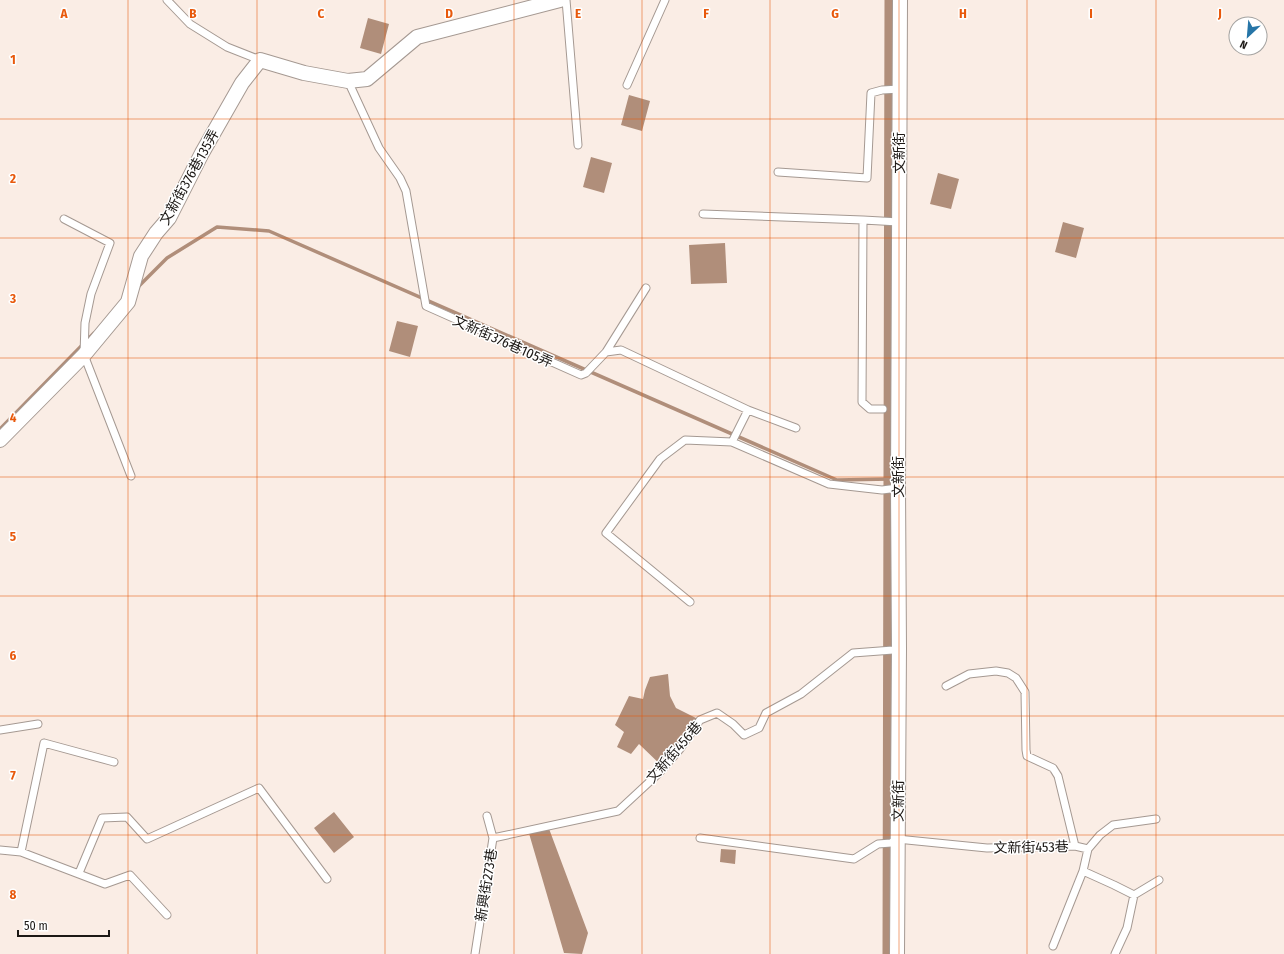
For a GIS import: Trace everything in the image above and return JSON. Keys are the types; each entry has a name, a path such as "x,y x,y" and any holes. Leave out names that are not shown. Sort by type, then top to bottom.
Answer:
{"street":[{"path":"260,60 304,74 348,81 367,78 417,36 560,0"},
{"name":"文新街","path":"897,954 894,841 896,649 894,489 895,222 900,0"},
{"name":"文新街376巷135弄","path":"0,440 84,352 129,296 141,256 156,233 169,218 234,95 260,60"}],"lane":[{"path":"168,0 190,24 227,47 260,60"},
{"path":"566,0 578,145"},
{"path":"626,85 665,0"},
{"name":"文新街376巷105弄","path":"348,81 379,148 400,178 406,191 426,305 581,375 586,373 606,352 646,288"},
{"path":"778,172 867,178 871,93 882,90 898,89"},
{"path":"703,214 895,222"},
{"path":"64,219 110,243 90,294 84,323 84,352 131,476"},
{"path":"863,220 862,402 870,409 883,409"},
{"path":"606,352 621,350 748,410 796,428"},
{"path":"733,441 748,410"},
{"path":"690,602 606,533 660,459 685,440 733,441 829,484 882,490 894,489"},
{"name":"文新街456巷","path":"493,838 618,811 659,774 680,749 700,720 717,713 733,724 744,735 758,728 766,713 801,694 853,653 896,649"},
{"path":"946,686 969,674 996,670 1008,673 1016,678 1024,692 1027,756 1053,768 1058,776 1075,846"},
{"path":"0,730 38,724"},
{"path":"21,852 44,743 114,762"},
{"path":"79,873 102,818 127,817 147,839 259,788 327,879"},
{"name":"新興街273巷","path":"476,954 493,838 487,816"},
{"name":"文新街453巷","path":"894,841 987,848 1075,846 1088,849 1100,835 1113,825 1156,819"},
{"path":"700,838 854,858 878,844 894,841"},
{"path":"1053,946 1083,871 1088,849"},
{"path":"0,850 21,852 105,884 130,875 167,915"},
{"path":"1083,871 1134,895"},
{"path":"1115,954 1127,928 1134,895 1159,880"}],"shaded area":[{"path":"368,18 389,24 381,54 360,48"},
{"path":"629,95 650,101 642,131 621,125"},
{"path":"591,157 612,163 604,193 583,187"},
{"path":"938,173 959,179 951,209 930,204"},
{"path":"1063,222 1084,228 1076,258 1055,252"},
{"path":"725,243 727,283 691,284 689,245"},
{"path":"397,321 418,326 410,357 389,351"},
{"path":"668,674 670,696 676,708 700,720 664,768 639,744 631,754 617,747 624,732 615,725 629,696 643,699 650,677"},
{"path":"334,812 354,837 334,853 314,828"},
{"path":"548,826 588,933 582,954 564,953 528,830"},
{"path":"721,849 736,850 735,864 720,862"}],"waterway":[{"path":"889,954 891,0"},
{"path":"137,288 167,258 217,227 269,231 837,480 890,479"},
{"path":"0,429 94,333"}]}
